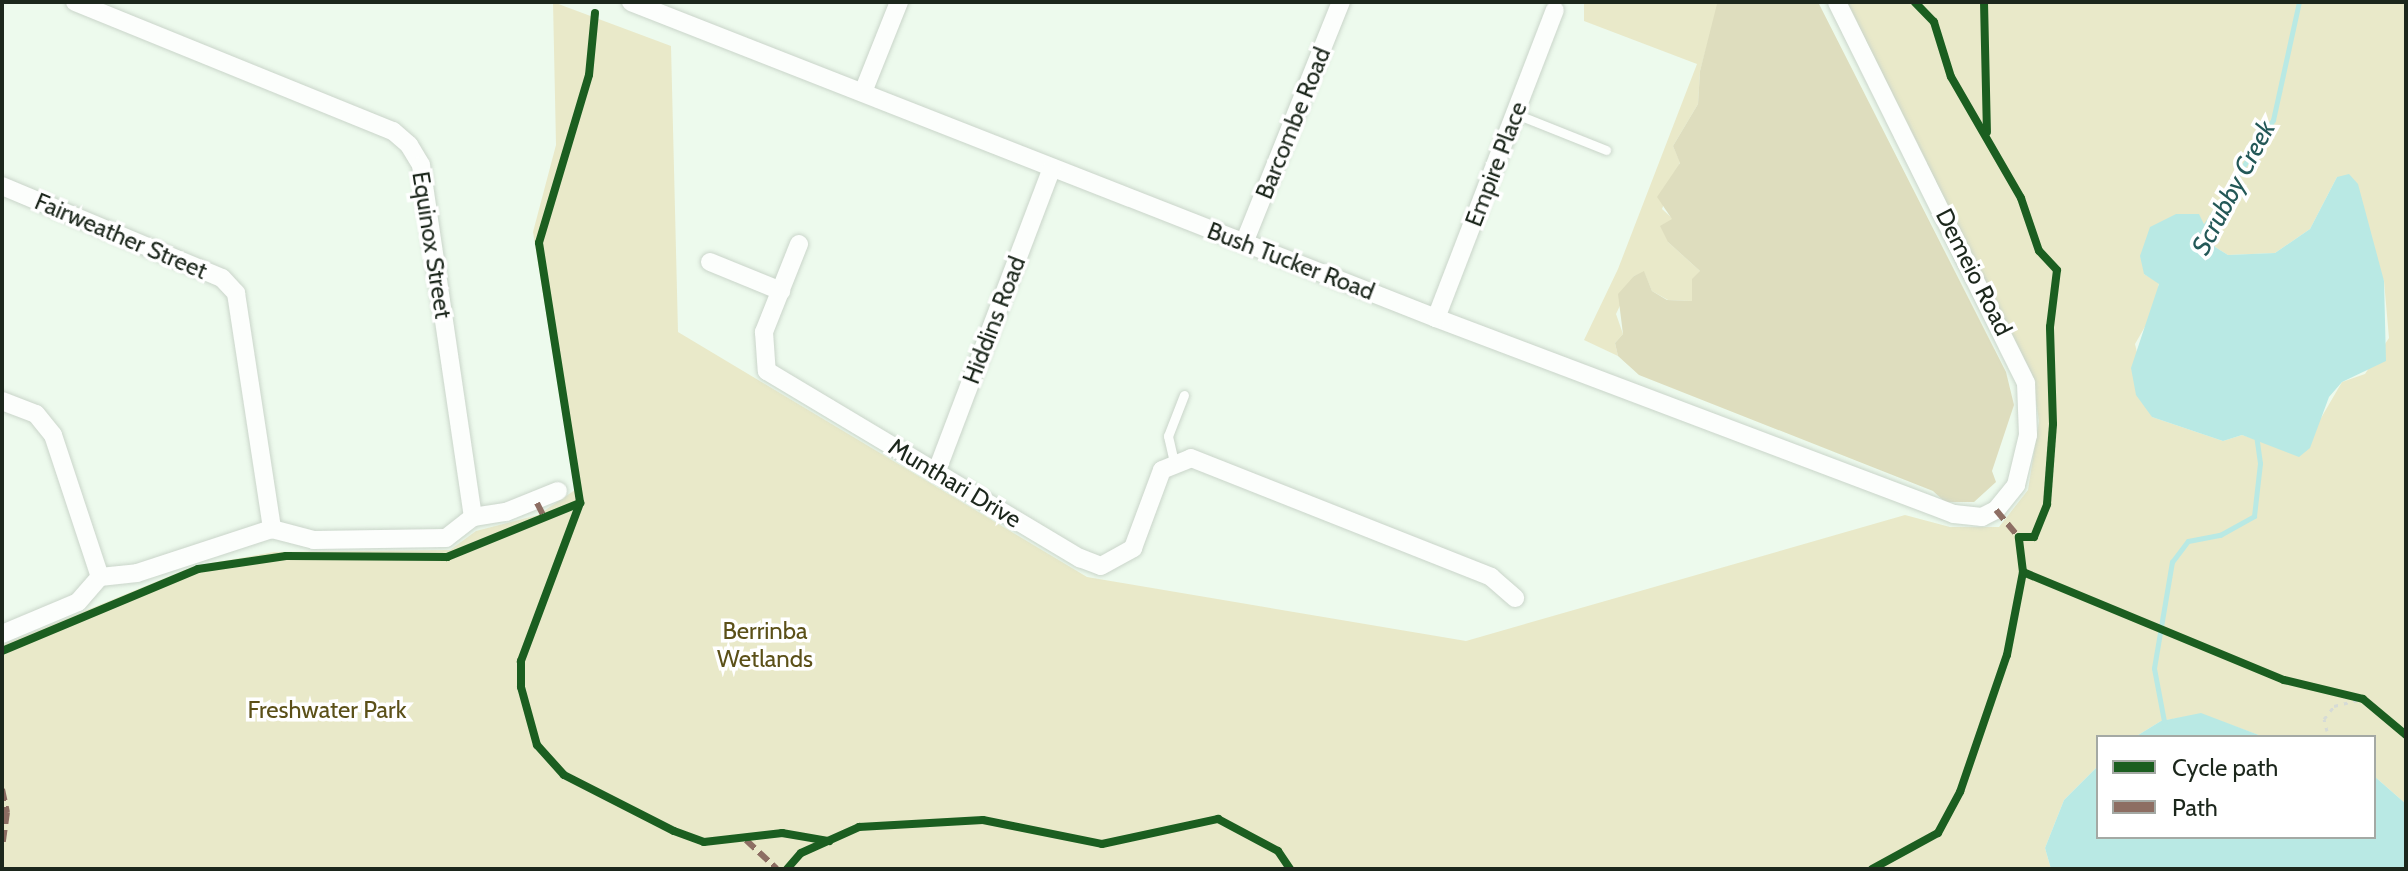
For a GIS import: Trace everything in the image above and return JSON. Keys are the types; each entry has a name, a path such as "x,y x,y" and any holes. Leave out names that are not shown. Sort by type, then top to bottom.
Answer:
{"street":[{"name":"Equinox Street","path":"75,2 393,131 409,145 421,165 473,517"},
{"name":"Bush Tucker Road","path":"631,2 1436,318 1954,514"},
{"path":"863,92 899,2"},
{"name":"Barcombe Road","path":"1244,243 1341,2"},
{"name":"Demeio Road","path":"1837,2 2026,383 2028,435 2016,485 1996,510 1982,517 1954,514"},
{"name":"Empire Place","path":"1436,318 1555,10"},
{"name":"Hiddins Road","path":"936,473 1052,168"},
{"name":"Fairweather Street","path":"2,186 222,278 236,293 272,529"},
{"name":"Munthari Drive","path":"799,244 764,332 767,371 936,473 1101,566 1133,548 1162,470 1174,462"},
{"path":"710,262 781,291"},
{"path":"2,401 36,414 53,435 100,577"},
{"path":"1174,462 1191,458 1491,577 1515,598"},
{"path":"2,634 78,602 100,577 137,573 272,529 314,540 446,538 473,517 506,512 558,491"}],"lane":[{"path":"1516,114 1606,150"},
{"path":"1174,462 1168,436 1184,395"}],"path":[{"path":"2340,691 2363,699 2375,709"},
{"path":"2327,731 2324,719 2334,706 2363,699"}],"green space":[{"name":"Berrinba Wetlands","path":"553,2 671,46 678,332 1087,577 1466,641 1905,515 1950,527 1999,527 2028,490 2039,421 2032,374 1845,2 2406,2 2406,804 2376,778 2376,735 2259,735 2201,714 2161,721 2138,735 2096,735 2096,768 2064,800 2045,848 2051,869 2,869 2,645 194,566 274,552 450,550 476,531 538,515 575,490 533,232 556,145","holes":["2337,177 2384,281 2389,338 2365,374 2342,382 2321,418 2270,444 2242,435 2223,441 2152,417 2135,344 2154,311 2159,283 2144,274 2207,222 2215,247 2228,255 2275,253 2310,229"]},
{"path":"1584,2 1719,2 1700,71 1698,104 1673,146 1680,162 1662,209 1673,219 1668,242 1700,271 1692,301 1668,300 1652,291 1644,272 1634,276 1616,314 1623,334 1615,343 1618,356 1584,340 1618,269 1697,64 1584,21"},
{"path":"1818,2 2006,372 2014,405 1992,471 1996,482 1974,502 1945,502 1933,491 1639,375 1618,356 1615,343 1623,334 1618,294 1634,276 1644,271 1652,291 1667,300 1692,301 1692,279 1700,271 1668,242 1660,226 1672,219 1657,197 1680,163 1673,146 1698,104 1700,71 1717,4"}],"water":[{"path":"2349,174 2358,184 2384,281 2386,361 2342,382 2329,397 2310,448 2299,457 2242,435 2223,441 2152,417 2136,395 2131,368 2159,284 2144,274 2140,256 2150,227 2176,214 2199,214 2215,247 2228,255 2275,253 2310,229 2337,177"},
{"path":"2201,713 2259,735 2138,735 2161,721"},
{"path":"2096,768 2096,839 2376,839 2376,778 2406,804 2406,869 2051,869 2045,848 2064,800"}],"waterway":[{"name":"Scrubby Creek","path":"2205,226 2273,120 2299,2"},
{"name":"Scrubby Creek","path":"2167,735 2154,668 2172,562 2188,541 2220,535 2254,516 2260,463 2256,434"}],"marked path":[{"path":"537,503 544,517"},
{"path":"1996,510 2019,537"},
{"path":"2,789 7,812 2,848"},
{"path":"746,840 777,869"}],"cycle path":[{"path":"1872,869 1938,833 1960,792 2007,655 2023,572 2019,537 2034,537 2047,504 2053,424 2050,327 2057,270 2039,251 2021,198 1951,77 1934,22 1915,2"},
{"path":"1984,2 1987,132"},
{"path":"595,13 589,75 539,243 580,503 521,661 521,687 537,745 564,775 674,831 704,842 782,833 829,841"},
{"path":"2,651 198,569 286,556 447,557 580,503"},
{"path":"2023,572 2284,680 2363,699 2406,735"},
{"path":"787,869 801,853 859,827 983,820 1102,844 1218,819 1278,851 1290,869"}],"park label":[{"name":"Freshwater Park","path":"327,710"}]}
